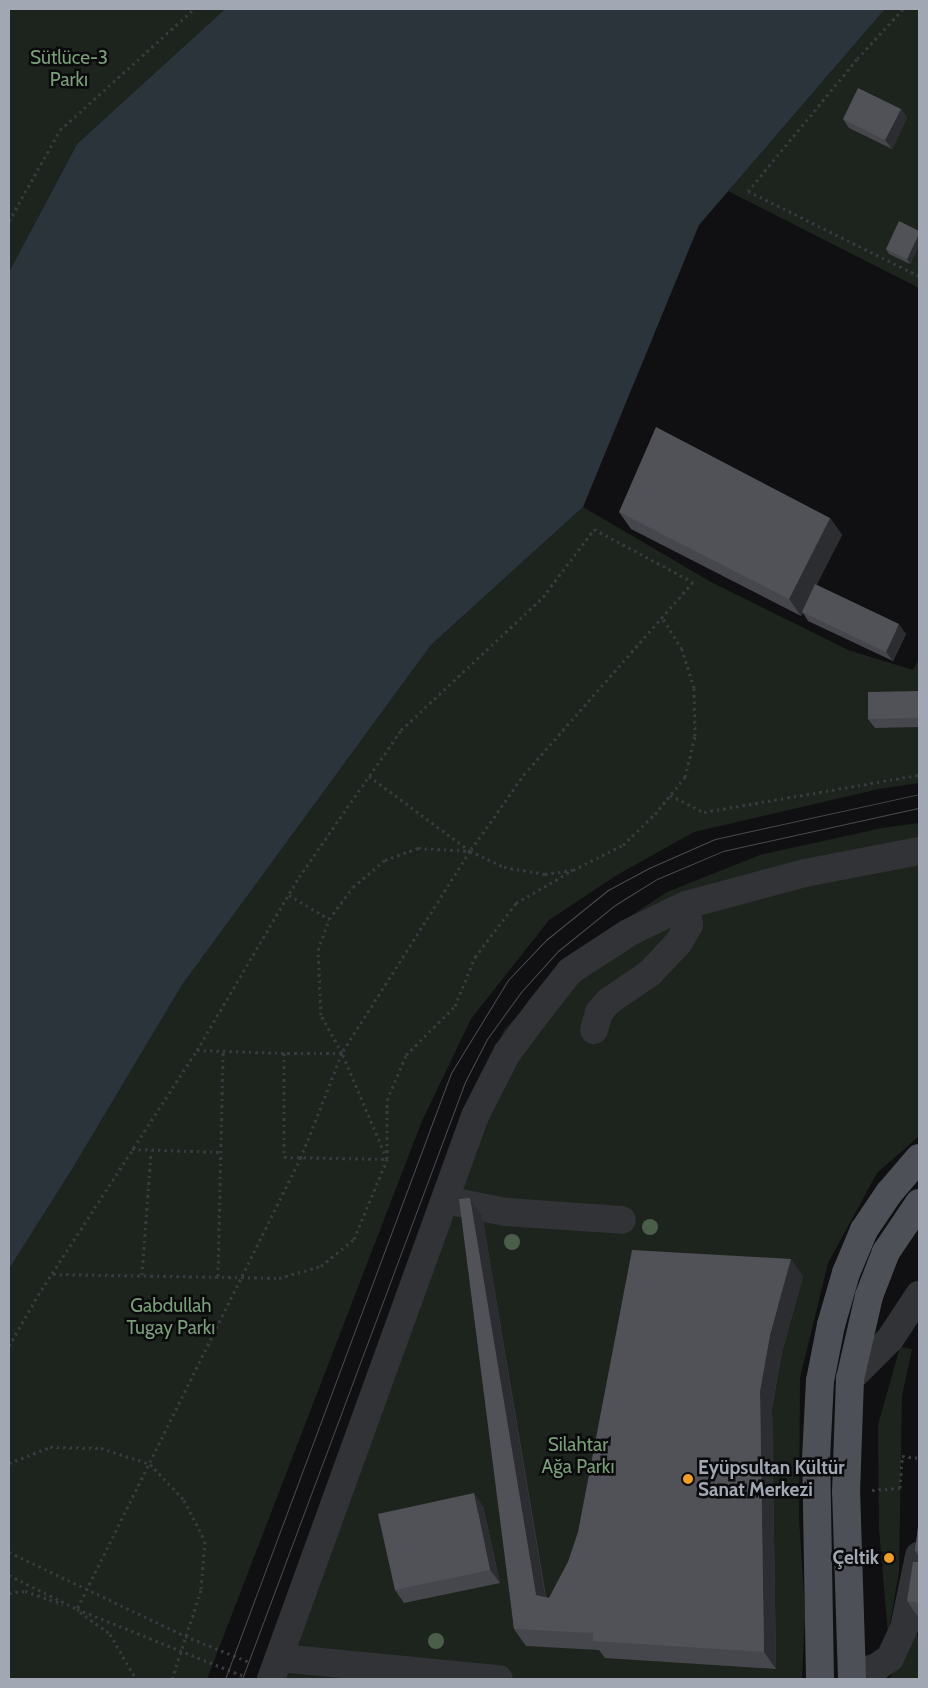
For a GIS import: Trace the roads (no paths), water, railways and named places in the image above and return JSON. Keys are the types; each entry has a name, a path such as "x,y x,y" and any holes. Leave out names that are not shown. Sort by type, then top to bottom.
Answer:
{"main road":[{"path":"820,1679 816,1419 829,1334 846,1273 864,1230 889,1193 919,1158"},
{"path":"852,1677 847,1606 846,1493 850,1379 869,1296 883,1261 905,1220 919,1203"}],"street":[{"path":"499,1679 341,1671 269,1672 475,1116 507,1053 570,971 628,932 686,905 805,873 919,851"},
{"path":"594,1030 599,1012 609,1001 650,973 679,942 689,925 686,905"},
{"path":"445,1200 506,1212 622,1220"},
{"path":"850,1379 890,1339 919,1295"},
{"path":"852,1677 877,1667 890,1658 904,1628 919,1556"}],"tram line":[{"path":"225,1679 451,1073 508,980 546,940 608,890 649,868 715,839 919,794"},
{"path":"242,1679 465,1082 487,1039 521,992 558,951 615,905 657,879 723,851 919,808"}],"place":[{"name":"Eyüpsultan Kültür Sanat Merkezi","path":"688,1479"},
{"name":"Çeltik","path":"889,1558"}],"park label":[{"name":"Sütlüce-3 Parkı","path":"69,69"},
{"name":"Gabdullah Tugay Parkı","path":"171,1317"},
{"name":"Silahtar Ağa Parkı","path":"578,1456"}]}
